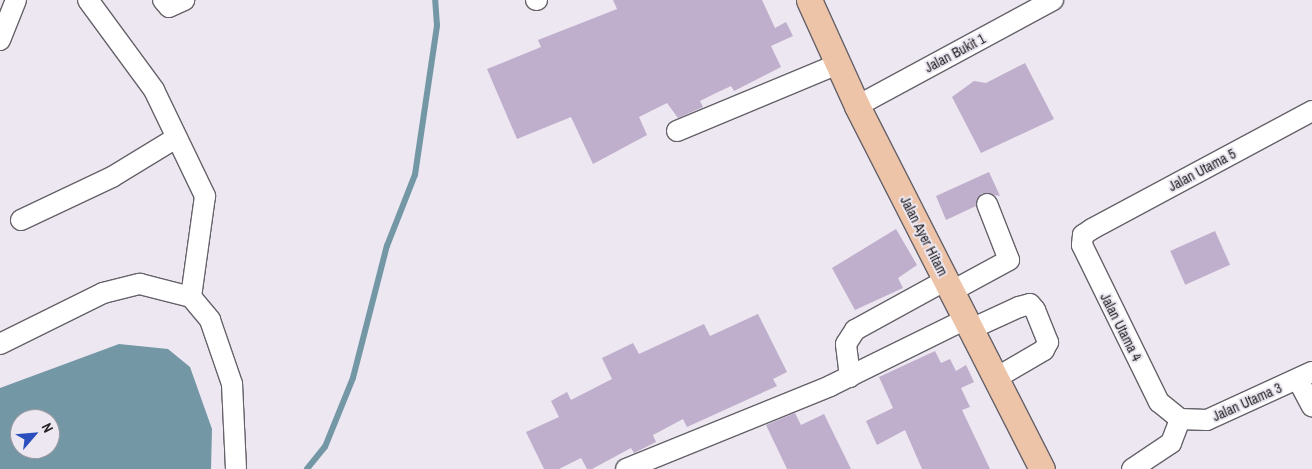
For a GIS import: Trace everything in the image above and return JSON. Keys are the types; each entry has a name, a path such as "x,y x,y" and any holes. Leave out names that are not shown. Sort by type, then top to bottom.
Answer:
{"main road":[{"name":"Jalan Ayer Hitam","path":"809,0 857,106 1042,469"}],"street":[{"path":"0,40 16,0"},
{"path":"88,0 154,90 205,196 191,297"},
{"path":"163,0 169,7 184,0"},
{"name":"Jalan Bukit 1","path":"857,106 1053,0"},
{"path":"677,131 838,64"},
{"name":"Jalan Utama 5","path":"1092,229 1312,111"},
{"path":"21,220 112,177 176,138"},
{"path":"850,377 846,344 855,330 1009,260 987,204"},
{"name":"Jalan Utama 4","path":"1092,229 1083,236 1085,256 1159,402 1180,419"},
{"path":"0,344 103,293 140,284 191,297 210,320 232,384 236,469"},
{"path":"626,469 850,377 968,324 1030,304 1036,310 1048,342 1044,350 996,378"},
{"path":"1305,376 1312,406"},
{"name":"Jalan Utama 3","path":"1180,419 1207,420 1305,376"},
{"path":"1132,469 1171,443 1180,419"}],"water":[{"path":"119,344 168,349 190,367 212,429 211,469 0,469 0,388"}],"building":[{"path":"613,0 762,0 775,28 786,22 793,36 771,46 781,67 734,91 731,86 714,94 700,101 703,107 678,118 667,103 639,117 647,135 593,164 571,117 517,139 487,69 541,47 538,40 617,9"},
{"path":"1025,63 1054,119 981,153 952,97 974,81 986,83"},
{"path":"989,172 1000,196 982,193 976,206 946,220 936,196"},
{"path":"896,229 917,265 898,278 903,288 855,310 832,268"},
{"path":"1215,231 1230,265 1185,285 1170,251"},
{"path":"758,314 787,372 773,379 777,386 687,427 683,419 653,435 656,442 634,453 631,448 592,469 587,469 581,458 559,469 544,469 526,432 559,417 551,401 567,392 571,400 612,379 602,358 633,343 639,354 704,324 710,336"},
{"path":"935,351 941,363 950,359 956,371 966,365 974,382 961,388 970,407 962,410 990,469 922,469 905,430 877,445 866,421 893,408 879,377"},
{"path":"795,413 801,425 824,414 851,469 787,469 766,425"}],"waterway":[{"path":"307,469 325,447 353,378 387,246 415,175 437,26 435,0"}]}
